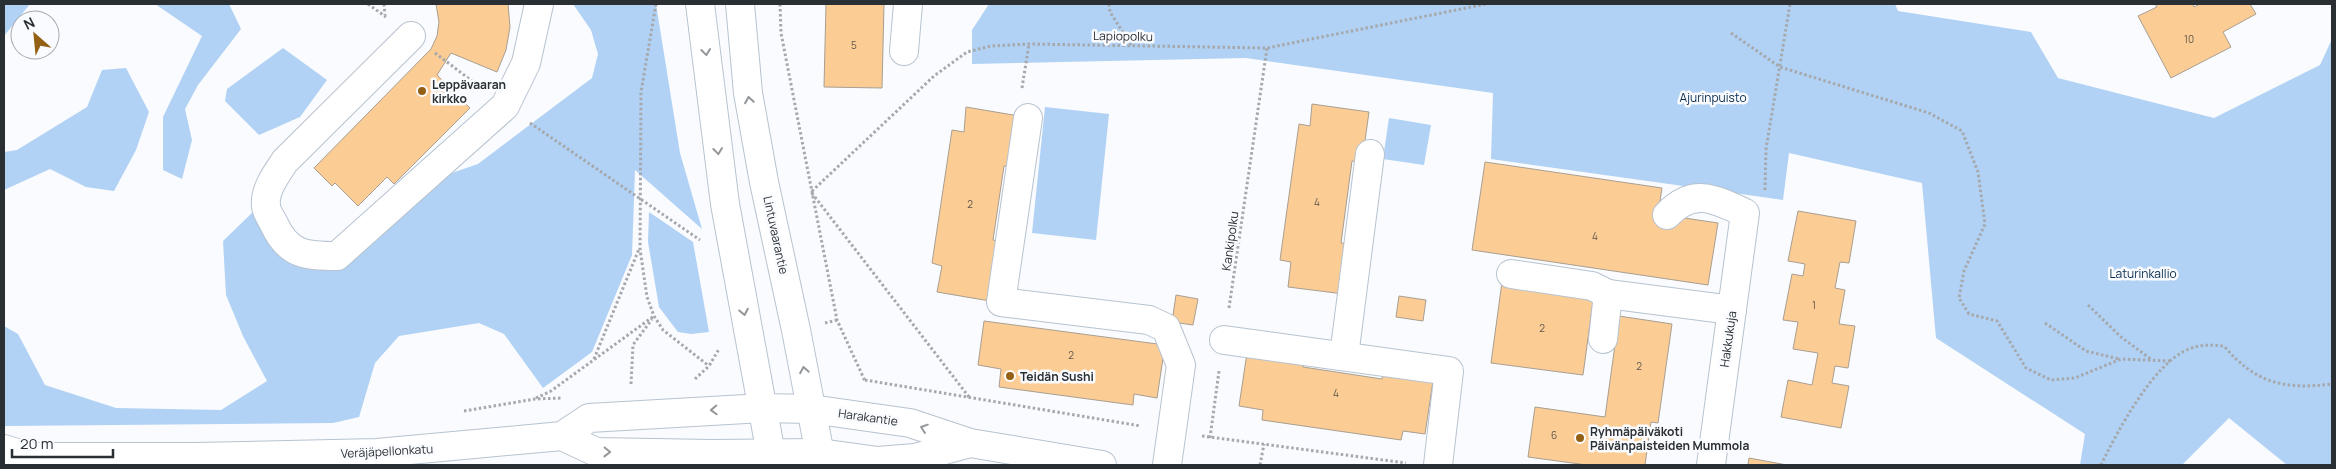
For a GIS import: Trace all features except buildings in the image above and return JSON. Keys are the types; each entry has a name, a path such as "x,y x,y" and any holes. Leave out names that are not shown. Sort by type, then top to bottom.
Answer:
{"street":[{"path":"411,36 285,161 270,184 266,206 277,230 291,249 315,256 338,256 505,106 526,63 540,4"},
{"path":"562,436 596,452 772,459 725,204 700,4"},
{"name":"Lintuvaarantie","path":"740,4 748,93 764,182 796,330 821,459"},
{"path":"904,51 908,4"},
{"path":"1028,118 1001,302 1149,320 1166,328 1181,365 1167,465"},
{"path":"1344,356 1370,154"},
{"path":"1666,215 1677,204 1692,198 1712,198 1745,213"},
{"name":"Hakkukuja","path":"1710,465 1745,213"},
{"path":"1511,274 1592,286 1608,294 1732,310"},
{"path":"1603,339 1608,294"},
{"path":"1224,340 1449,372 1438,465"},
{"name":"Harakantie","path":"763,408 810,409 910,423 970,443 1102,465"},
{"name":"Veräjäpellonkatu","path":"4,449 29,461 377,453 562,436 588,418 763,408"},
{"name":"Harakantie","path":"772,459 878,461 915,458 970,443"}],"path":[{"path":"384,4 385,16"},
{"path":"656,4 641,92 638,197 640,249 647,297 654,316 663,330 708,366"},
{"path":"780,4 781,34 837,320 865,380 870,417"},
{"path":"1109,4 1110,12 1132,45"},
{"name":"Lapiopolku","path":"811,192 934,76 967,52 991,46 1029,44 1267,48 1486,4"},
{"path":"1745,213 1764,199 1766,150 1790,4"},
{"path":"1731,33 1780,67 1929,113 1962,131 1978,172 1985,224 1964,271 1959,298 1969,314 1997,321 2026,368 2051,380 2074,378 2121,359"},
{"path":"1028,118 1021,98 1029,44"},
{"name":"Kankipolku","path":"1210,438 1267,48"},
{"path":"624,187 703,242"},
{"path":"811,192 969,397"},
{"path":"593,360 640,249"},
{"path":"2088,305 2121,337 2152,360"},
{"path":"535,399 550,391 654,316"},
{"path":"630,388 633,345 654,316"},
{"path":"2045,322 2086,351 2121,359 2170,361"},
{"path":"687,382 697,379 722,344"},
{"path":"2101,465 2116,434 2151,382 2170,361 2187,350 2203,345 2224,346 2240,364 2265,380 2307,387 2332,384"},
{"path":"461,412 535,399 563,398"},
{"path":"1260,465 1264,444"}],"green space":[{"path":"4,4 30,4 25,10 10,10 10,29 4,36"},
{"path":"155,4 229,4 241,29 198,85 185,109 192,140 182,179 163,170 163,117 202,36"},
{"path":"573,4 656,4 680,153 702,229 635,170 632,255 592,352 543,388 504,334 479,323 399,336 375,363 359,417 333,423 4,426 4,326 18,334 45,385 116,408 221,410 267,381 243,336 226,295 223,241 255,210 306,266 437,178 478,164 592,78 598,54 591,30"},
{"path":"989,4 1895,4 1898,11 2031,32 2058,78 2214,118 2320,65 2332,39 2332,465 2287,465 2229,418 2182,465 2080,465 2085,434 1936,338 1922,183 1789,153 1783,200 1491,159 1493,93 1246,58 972,64 972,30"},
{"path":"283,48 327,80 300,117 259,135 225,101 227,89"},
{"path":"126,68 149,112 136,150 114,191 86,187 50,169 4,190 4,152 17,150 87,107 102,70"},
{"path":"1045,107 1109,114 1096,240 1032,233"},
{"path":"1389,118 1431,125 1424,165 1383,159"},
{"path":"649,212 693,242 709,332 691,334 678,332 659,307 648,242"}],"place":[{"name":"Leppävaaran kirkko","path":"422,91"},
{"name":"Teidän Sushi","path":"1010,376"},
{"name":"Ryhmäpäiväkoti Päivänpaisteiden Mummola","path":"1580,438"}],"park label":[{"name":"Ajurinpuisto","path":"1713,97"},
{"name":"Laturinkallio","path":"2143,273"}]}
